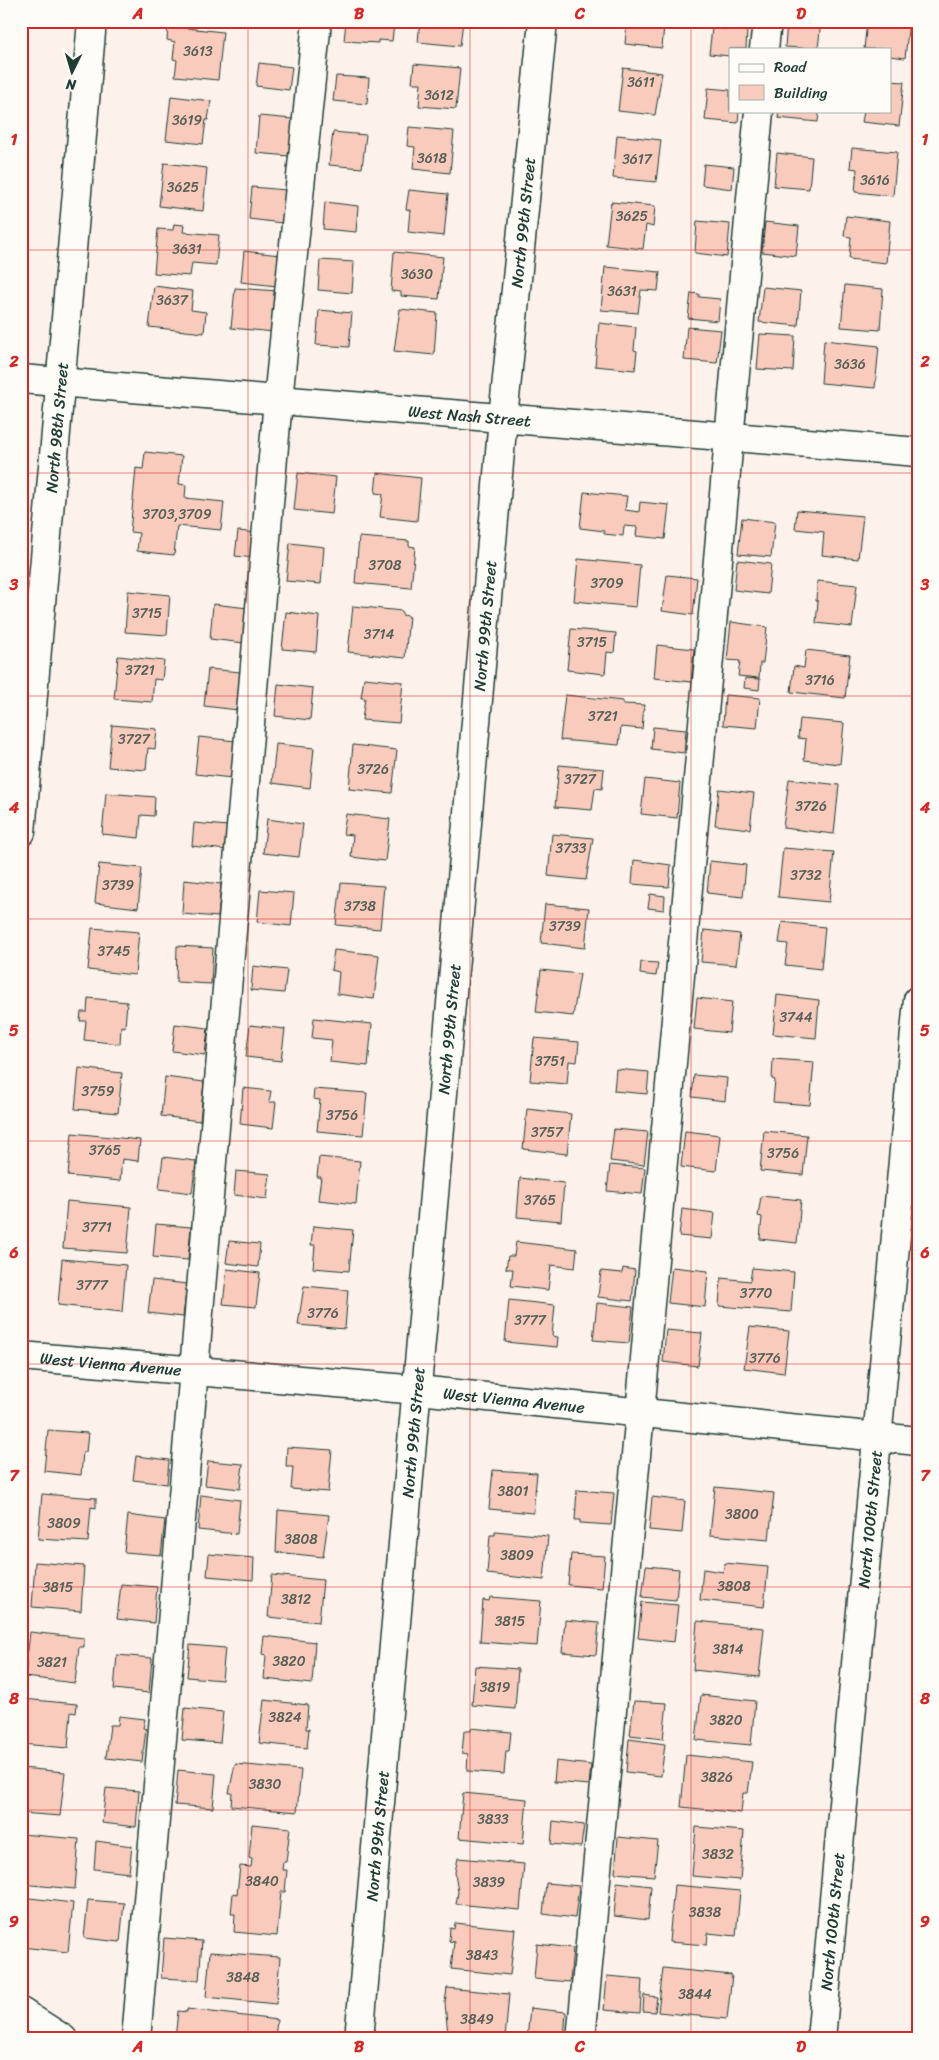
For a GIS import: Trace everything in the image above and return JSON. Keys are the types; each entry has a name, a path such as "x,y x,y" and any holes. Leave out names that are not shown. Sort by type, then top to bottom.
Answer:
{"street":[{"name":"North 98th Street","path":"21,832 92,21"},
{"path":"136,2039 278,400 317,21"},
{"name":"North 99th Street","path":"359,2039 503,418 543,21"},
{"path":"764,48 766,21"},
{"path":"580,2039 640,1413 759,112"},
{"name":"West Nash Street","path":"21,379 918,452"},
{"name":"North 100th Street","path":"821,2039 918,1000"},
{"name":"West Vienna Avenue","path":"21,1356 418,1390 918,1441"},
{"path":"21,2012 63,2039"}],"building":[{"path":"265,21 296,21 295,25"},
{"path":"346,21 379,21 379,23 394,25 392,41 378,40 378,43 344,41"},
{"path":"420,21 463,21 460,46 418,42"},
{"path":"627,21 667,21 667,25 664,25 662,48 625,44"},
{"path":"787,21 821,21 818,48 785,47"},
{"path":"867,21 909,21 905,58 892,56 892,48 864,48"},
{"path":"168,27 223,32 218,80 175,76 177,60 173,59 175,42 167,40"},
{"path":"712,28 747,31 746,48 729,48 729,56 709,54"},
{"path":"259,63 292,67 289,90 256,86"},
{"path":"414,64 460,68 456,109 419,106 421,83 412,83"},
{"path":"623,68 662,73 655,115 618,111"},
{"path":"336,76 369,78 367,104 333,101"},
{"path":"892,81 904,82 899,126 862,122 864,112 892,112"},
{"path":"708,88 729,90 729,112 739,112 738,123 705,120"},
{"path":"171,96 211,101 203,144 166,140"},
{"path":"779,112 819,112 818,122 778,118"},
{"path":"259,116 293,119 289,156 256,153"},
{"path":"409,127 454,131 450,173 413,169 415,147 407,146"},
{"path":"333,132 366,135 362,168 329,165"},
{"path":"617,135 661,140 656,182 613,178"},
{"path":"852,148 897,152 893,196 855,192 857,169 850,168"},
{"path":"777,153 812,157 809,189 774,186"},
{"path":"164,163 207,168 203,211 159,206"},
{"path":"704,164 734,167 732,189 702,185"},
{"path":"252,187 286,190 282,223 249,219"},
{"path":"409,190 448,194 444,236 408,232 410,210 406,209"},
{"path":"325,202 358,206 356,232 323,229"},
{"path":"611,202 655,206 653,227 646,225 643,249 606,245"},
{"path":"846,216 890,221 886,263 849,259 851,237 844,236"},
{"path":"697,221 730,224 727,257 695,253"},
{"path":"765,222 799,226 796,256 762,252"},
{"path":"174,224 184,225 183,232 219,235 216,265 192,263 190,276 154,273 158,229 173,230"},
{"path":"244,251 280,255 277,286 241,282"},
{"path":"394,252 443,257 439,299 401,296 401,292 391,291"},
{"path":"320,260 354,262 352,293 318,290"},
{"path":"605,267 660,272 658,291 641,290 638,313 601,310"},
{"path":"845,285 883,289 880,330 841,327"},
{"path":"154,286 193,291 191,310 206,312 204,333 149,327"},
{"path":"763,287 801,291 798,326 759,322"},
{"path":"235,288 278,291 275,332 231,328"},
{"path":"691,293 699,294 699,297 720,299 718,321 688,318"},
{"path":"400,309 437,313 434,355 394,351"},
{"path":"319,310 352,313 349,347 316,345"},
{"path":"599,323 636,327 634,350 637,351 635,370 595,366"},
{"path":"687,327 721,330 717,363 684,360"},
{"path":"760,334 795,336 793,371 757,369"},
{"path":"824,340 879,346 875,388 821,383"},
{"path":"145,452 182,456 179,484 186,485 185,498 224,502 221,530 177,526 174,555 137,551 139,533 130,532 136,468 143,469"},
{"path":"298,473 336,477 332,514 294,510"},
{"path":"377,473 421,478 417,521 380,517 383,494 375,493"},
{"path":"584,492 627,496 625,510 639,512 640,502 669,505 665,539 636,536 637,527 624,526 623,536 604,534 604,531 580,528"},
{"path":"797,510 863,516 858,559 822,555 824,532 795,529"},
{"path":"742,518 775,522 771,557 738,554"},
{"path":"238,531 258,533 255,558 235,556"},
{"path":"359,537 409,541 409,546 415,547 411,588 355,583"},
{"path":"290,543 324,547 321,584 286,581"},
{"path":"578,559 640,565 636,607 574,601"},
{"path":"737,560 771,564 768,594 734,590"},
{"path":"667,575 697,578 693,615 662,611"},
{"path":"817,581 857,585 852,627 816,623"},
{"path":"128,591 170,595 167,635 125,632"},
{"path":"213,604 248,608 244,643 210,639"},
{"path":"353,606 402,611 402,615 409,616 405,658 348,652"},
{"path":"286,612 319,616 316,652 282,649"},
{"path":"731,622 767,627 763,663 760,663 759,678 738,676 740,661 727,660"},
{"path":"571,629 616,633 614,653 607,652 605,674 567,670"},
{"path":"657,645 694,649 691,682 654,678"},
{"path":"806,650 850,655 845,698 791,692 794,666 804,668"},
{"path":"118,656 164,661 162,680 154,679 152,702 114,699"},
{"path":"208,669 241,672 238,710 204,706"},
{"path":"364,678 403,682 399,723 362,720 365,698 361,698"},
{"path":"745,678 760,679 759,690 744,688"},
{"path":"278,684 313,688 310,720 275,716"},
{"path":"565,695 623,701 623,704 644,705 642,729 621,727 619,745 560,740"},
{"path":"725,695 760,698 757,728 723,725"},
{"path":"800,719 844,723 840,764 804,760 806,739 798,738"},
{"path":"112,725 157,729 155,749 148,748 146,770 108,767"},
{"path":"653,727 686,730 684,753 651,749"},
{"path":"199,737 236,741 232,778 195,774"},
{"path":"276,744 314,748 310,788 272,783"},
{"path":"353,745 397,750 392,793 349,789"},
{"path":"559,765 604,769 602,789 595,788 592,810 555,807"},
{"path":"645,779 680,783 677,818 641,814"},
{"path":"789,779 839,785 834,834 783,828"},
{"path":"719,789 754,793 750,829 715,825"},
{"path":"106,793 155,797 154,816 141,815 139,838 102,834"},
{"path":"346,814 390,819 385,861 351,857 353,835 343,834"},
{"path":"267,819 303,824 299,857 263,853"},
{"path":"194,823 228,826 226,850 192,846"},
{"path":"552,834 593,838 586,880 548,876"},
{"path":"783,848 834,852 829,902 778,897"},
{"path":"634,860 671,865 669,887 632,884"},
{"path":"710,861 746,865 743,897 707,893"},
{"path":"99,864 142,868 138,908 95,903"},
{"path":"184,880 221,884 218,917 182,914"},
{"path":"341,883 384,886 380,929 336,925"},
{"path":"260,890 294,893 291,926 257,922"},
{"path":"650,894 665,896 664,910 648,908"},
{"path":"545,904 589,908 585,948 541,943"},
{"path":"782,922 825,927 821,969 785,965 788,944 779,943"},
{"path":"92,928 139,932 135,975 88,970"},
{"path":"704,930 740,934 736,965 701,962"},
{"path":"177,946 213,948 211,984 176,982"},
{"path":"334,950 379,955 374,999 337,994 339,972 331,970"},
{"path":"641,962 658,963 656,976 640,974"},
{"path":"253,966 287,970 284,993 251,990"},
{"path":"541,970 580,974 573,1016 536,1012"},
{"path":"777,995 819,1000 816,1038 773,1034"},
{"path":"88,998 127,1002 125,1027 121,1026 120,1044 84,1040 86,1021 80,1021 81,1012 87,1012"},
{"path":"697,998 732,1002 729,1033 694,1029"},
{"path":"314,1018 372,1024 368,1066 330,1062 332,1040 312,1038"},
{"path":"175,1024 208,1028 205,1055 172,1051"},
{"path":"250,1025 285,1029 281,1061 246,1057"},
{"path":"534,1038 579,1042 577,1062 569,1061 567,1084 530,1081"},
{"path":"773,1059 814,1062 810,1105 773,1102 775,1080 772,1079"},
{"path":"79,1068 122,1073 118,1113 75,1109"},
{"path":"616,1069 649,1072 647,1094 614,1091"},
{"path":"694,1075 727,1078 725,1101 692,1097"},
{"path":"165,1077 204,1082 200,1121 161,1116"},
{"path":"243,1088 271,1091 269,1102 276,1102 273,1128 240,1124"},
{"path":"314,1089 367,1093 363,1135 317,1131 320,1100 313,1099"},
{"path":"527,1109 571,1114 567,1154 523,1149"},
{"path":"614,1129 648,1132 644,1165 610,1161"},
{"path":"685,1131 720,1135 716,1171 681,1167"},
{"path":"764,1131 807,1135 803,1175 760,1171"},
{"path":"72,1133 140,1140 138,1161 122,1159 120,1181 68,1176"},
{"path":"163,1157 196,1161 192,1193 159,1189"},
{"path":"319,1157 360,1161 356,1204 318,1200 321,1177 317,1177"},
{"path":"610,1165 645,1168 642,1194 607,1191"},
{"path":"236,1171 270,1174 267,1199 234,1195"},
{"path":"520,1178 564,1183 561,1221 517,1217"},
{"path":"761,1196 801,1200 797,1243 760,1239 762,1217 758,1216"},
{"path":"67,1201 131,1207 127,1253 63,1248"},
{"path":"682,1209 715,1213 712,1239 679,1236"},
{"path":"156,1224 191,1227 188,1260 153,1257"},
{"path":"313,1226 353,1230 349,1271 313,1268 315,1245 311,1245"},
{"path":"229,1241 260,1244 258,1267 226,1263"},
{"path":"516,1242 577,1249 575,1268 551,1265 548,1290 511,1286 513,1269 506,1269 508,1256 514,1256"},
{"path":"62,1259 126,1265 122,1312 58,1305"},
{"path":"672,1267 708,1271 705,1307 668,1303"},
{"path":"623,1268 635,1270 632,1301 598,1297 601,1271 622,1273"},
{"path":"752,1268 794,1272 791,1312 719,1306 721,1278 750,1281"},
{"path":"227,1269 260,1273 256,1307 223,1304"},
{"path":"152,1280 187,1284 183,1317 148,1313"},
{"path":"304,1286 348,1290 345,1329 298,1325"},
{"path":"509,1300 555,1305 552,1336 558,1337 557,1347 505,1342"},
{"path":"597,1303 633,1307 629,1343 593,1340"},
{"path":"750,1327 789,1331 784,1373 744,1368"},
{"path":"666,1330 702,1333 698,1366 663,1362"},
{"path":"48,1430 88,1433 86,1452 83,1452 81,1475 44,1471"},
{"path":"287,1447 332,1450 328,1492 291,1489 293,1467 286,1467"},
{"path":"136,1456 169,1460 167,1484 133,1480"},
{"path":"208,1461 243,1464 240,1489 205,1485"},
{"path":"493,1470 537,1473 533,1513 489,1509"},
{"path":"715,1487 774,1493 769,1540 710,1535"},
{"path":"577,1490 614,1493 611,1525 580,1523 580,1520 575,1520"},
{"path":"42,1494 96,1498 96,1508 91,1507 88,1542 38,1539"},
{"path":"201,1495 240,1500 237,1534 198,1530"},
{"path":"652,1497 685,1501 682,1533 649,1530"},
{"path":"278,1510 329,1515 323,1557 276,1552"},
{"path":"128,1515 165,1520 161,1555 124,1552"},
{"path":"495,1531 548,1536 544,1580 487,1574 490,1535 495,1535"},
{"path":"209,1554 254,1558 253,1580 207,1576"},
{"path":"571,1554 605,1556 602,1588 568,1585"},
{"path":"35,1562 84,1566 81,1611 32,1607"},
{"path":"724,1563 768,1567 764,1607 700,1600 703,1569 723,1572"},
{"path":"646,1566 679,1569 676,1600 642,1597"},
{"path":"272,1575 323,1580 319,1622 268,1617"},
{"path":"121,1584 157,1587 154,1623 117,1619"},
{"path":"490,1597 541,1601 537,1646 480,1642 483,1600 489,1601"},
{"path":"642,1602 678,1605 674,1642 638,1638"},
{"path":"565,1620 599,1623 596,1655 562,1652"},
{"path":"697,1621 764,1628 759,1677 693,1670"},
{"path":"30,1632 84,1638 84,1647 79,1647 75,1683 25,1677"},
{"path":"264,1636 315,1642 312,1684 264,1679 266,1655 262,1654"},
{"path":"190,1645 225,1648 222,1680 187,1677"},
{"path":"117,1655 152,1658 149,1693 114,1689"},
{"path":"475,1666 518,1669 515,1709 472,1705"},
{"path":"701,1695 755,1701 751,1745 696,1740"},
{"path":"23,1699 77,1704 76,1713 71,1712 68,1748 21,1744"},
{"path":"264,1700 308,1705 306,1729 309,1729 307,1748 259,1743"},
{"path":"634,1701 667,1703 663,1739 630,1735"},
{"path":"185,1708 223,1712 220,1743 182,1740"},
{"path":"119,1716 145,1719 143,1728 146,1729 142,1762 106,1758 110,1725 118,1725"},
{"path":"471,1728 511,1732 509,1751 506,1751 504,1774 467,1771 468,1754 462,1753 464,1731 471,1731"},
{"path":"629,1739 665,1744 661,1776 626,1772"},
{"path":"686,1755 752,1762 748,1793 743,1793 741,1813 681,1807"},
{"path":"556,1761 591,1765 589,1785 554,1782"},
{"path":"235,1764 301,1770 297,1812 231,1806 232,1793 229,1793"},
{"path":"21,1768 65,1772 60,1816 21,1813"},
{"path":"178,1770 216,1774 213,1808 175,1805"},
{"path":"106,1788 139,1791 136,1827 102,1823"},
{"path":"463,1793 527,1799 523,1844 459,1838"},
{"path":"553,1821 584,1825 581,1847 551,1844"},
{"path":"252,1824 290,1828 286,1862 283,1862 282,1870 287,1870 285,1892 281,1892 277,1936 234,1932 235,1914 231,1914 233,1893 237,1894 240,1866 251,1867 252,1859 249,1858"},
{"path":"696,1827 744,1831 740,1880 692,1876"},
{"path":"21,1834 79,1839 75,1889 21,1884"},
{"path":"618,1837 658,1841 654,1876 615,1873"},
{"path":"96,1841 132,1846 129,1873 94,1869"},
{"path":"458,1858 524,1864 520,1910 456,1904 458,1892 455,1872"},
{"path":"617,1882 651,1886 648,1920 614,1916"},
{"path":"546,1883 579,1886 575,1918 543,1914"},
{"path":"674,1885 740,1891 736,1936 708,1933 707,1945 669,1942"},
{"path":"21,1897 73,1903 68,1952 21,1947"},
{"path":"88,1900 124,1903 120,1942 84,1938"},
{"path":"455,1923 515,1929 510,1975 451,1969 454,1942 449,1941 450,1928 454,1929"},
{"path":"164,1938 202,1941 199,1980 161,1978"},
{"path":"537,1944 573,1948 570,1982 534,1979"},
{"path":"210,1952 280,1957 276,2004 206,1997"},
{"path":"663,1968 732,1975 727,2019 658,2012"},
{"path":"607,1976 642,1979 640,2013 604,2010"},
{"path":"447,1988 509,1994 505,2039 448,2035 445,2003"},
{"path":"644,1995 657,1997 655,2012 643,2011"},
{"path":"530,2008 566,2012 564,2039 527,2039"},
{"path":"187,2009 277,2020 275,2039 175,2039 178,2011 187,2012"}]}
